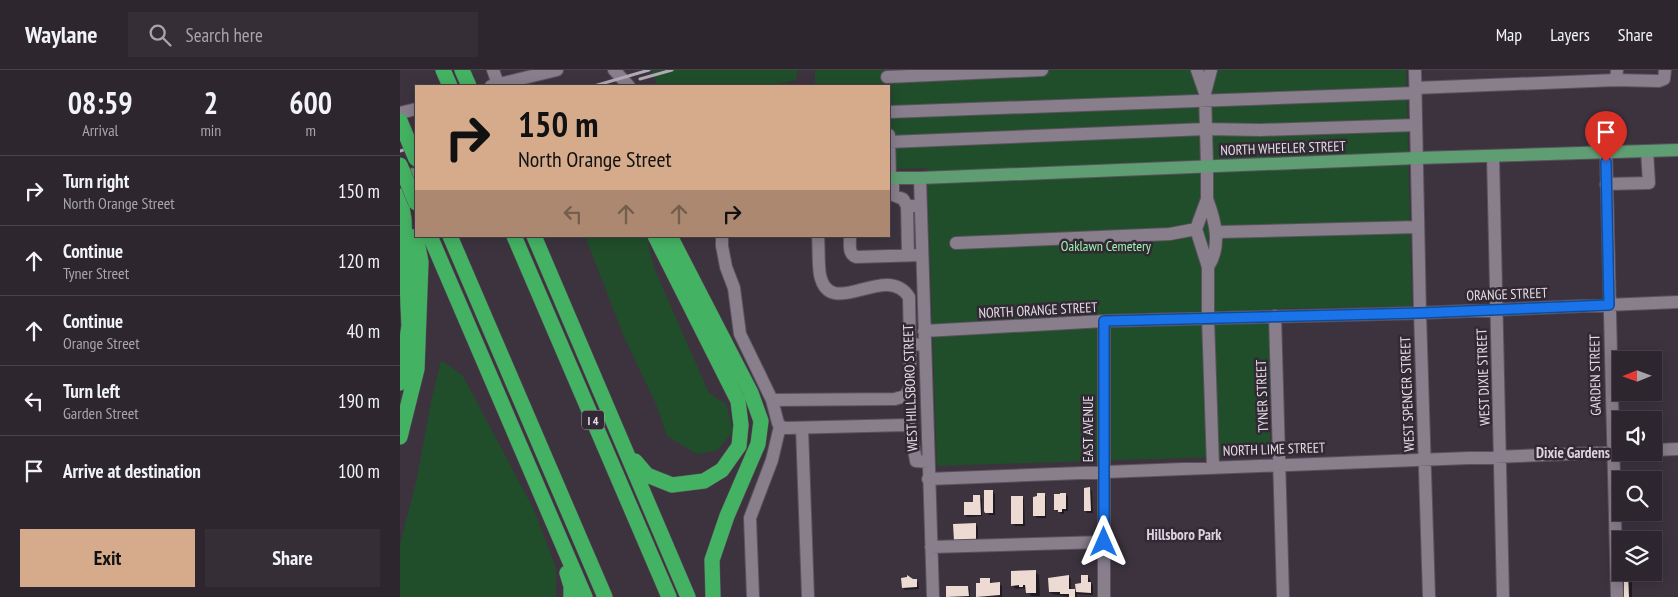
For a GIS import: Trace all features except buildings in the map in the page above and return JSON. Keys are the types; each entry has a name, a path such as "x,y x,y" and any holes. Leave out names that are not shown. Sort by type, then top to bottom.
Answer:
{"highway":[{"path":"442,70 450,85"},
{"path":"462,70 469,85"},
{"path":"400,121 415,157"},
{"path":"406,173 415,231"},
{"path":"400,383 410,326 402,217 408,195"},
{"path":"400,437 417,369 421,262 416,237"},
{"path":"430,237 584,597"},
{"path":"450,237 604,597"},
{"path":"534,237 688,597"},
{"path":"622,444 647,475 672,485 704,481 722,470 739,446 741,425 738,401 656,237"},
{"path":"670,237 751,393 760,421 758,444 727,516 712,560 713,597"},
{"path":"678,237 684,265"},
{"name":"I 4","path":"516,240 669,597"},
{"path":"545,505 572,586 571,597"}],"main road":[{"name":"NORTH WHEELER STREET","path":"891,178 1678,150"}],"street":[{"path":"493,70 495,85 557,70"},
{"path":"614,70 628,85"},
{"path":"887,78 1042,70"},
{"path":"1197,70 1205,97"},
{"path":"1211,70 1205,97 1207,199 1196,229 1208,267 1212,467"},
{"name":"WEST SPENCER STREET","path":"1415,70 1429,597"},
{"path":"890,112 1205,97 1415,90 1616,75 1659,81 1664,79 1665,70"},
{"path":"400,113 415,110"},
{"path":"890,142 1206,129 1260,130 1416,125"},
{"path":"1606,184 1648,183 1647,151"},
{"name":"GARDEN STREET","path":"1606,152 1609,305 1615,411"},
{"name":"WEST DIXIE STREET","path":"1493,156 1503,597"},
{"path":"890,160 891,195 904,199 907,206 908,255"},
{"name":"WEST HILLSBORO STREET","path":"920,178 933,597"},
{"path":"1207,199 1214,217 1217,236 1213,260 1208,267"},
{"path":"907,206 920,206"},
{"path":"1217,236 1219,232 1418,226"},
{"path":"956,243 1170,234 1196,229"},
{"path":"722,237 726,267 734,288 740,334 772,400 780,426 772,460 750,518 753,597"},
{"path":"772,400 895,399 905,396 910,388 909,297 905,291 898,287 875,285 840,294 831,293 825,288 820,275 818,237"},
{"path":"850,237 850,252 856,257 922,255"},
{"name":"ORANGE STREET","path":"1275,316 1420,313 1678,302"},
{"name":"NORTH ORANGE STREET","path":"924,331 1104,321 1275,316"},
{"name":"TYNER STREET","path":"1275,316 1283,597"},
{"name":"EAST AVENUE","path":"1104,321 1104,597"},
{"path":"910,345 924,344"},
{"path":"780,426 785,428 802,428 907,425 910,427 916,461 928,462"},
{"path":"802,428 808,597"},
{"path":"1662,450 1678,449"},
{"name":"NORTH LIME STREET","path":"928,479 1612,452"},
{"name":"GARDEN STREET","path":"1617,461 1617,597"},
{"path":"931,547 1104,542"}],"green space":[{"path":"651,70 798,70 796,80 773,85 658,85"},
{"name":"Oaklawn Cemetery","path":"815,70 1406,70 1412,306 1269,309 1270,455 937,466 927,168 890,169 890,85 815,85"},
{"path":"585,237 646,237 654,268 709,393 726,404 733,431 718,450 697,454 667,436 656,404 624,337"},
{"path":"441,360 463,376 534,510 556,568 556,597 400,597 400,544 417,478"}],"railway":[{"path":"597,85 649,70"},
{"path":"640,79 672,70"},
{"path":"400,151 415,146"}],"district":[{"name":"Dixie Gardens","path":"1573,452"},
{"name":"Hillsboro Park","path":"1184,534"}],"route":[{"path":"1104,542 1104,321 1420,313 1609,305 1606,162"}]}
